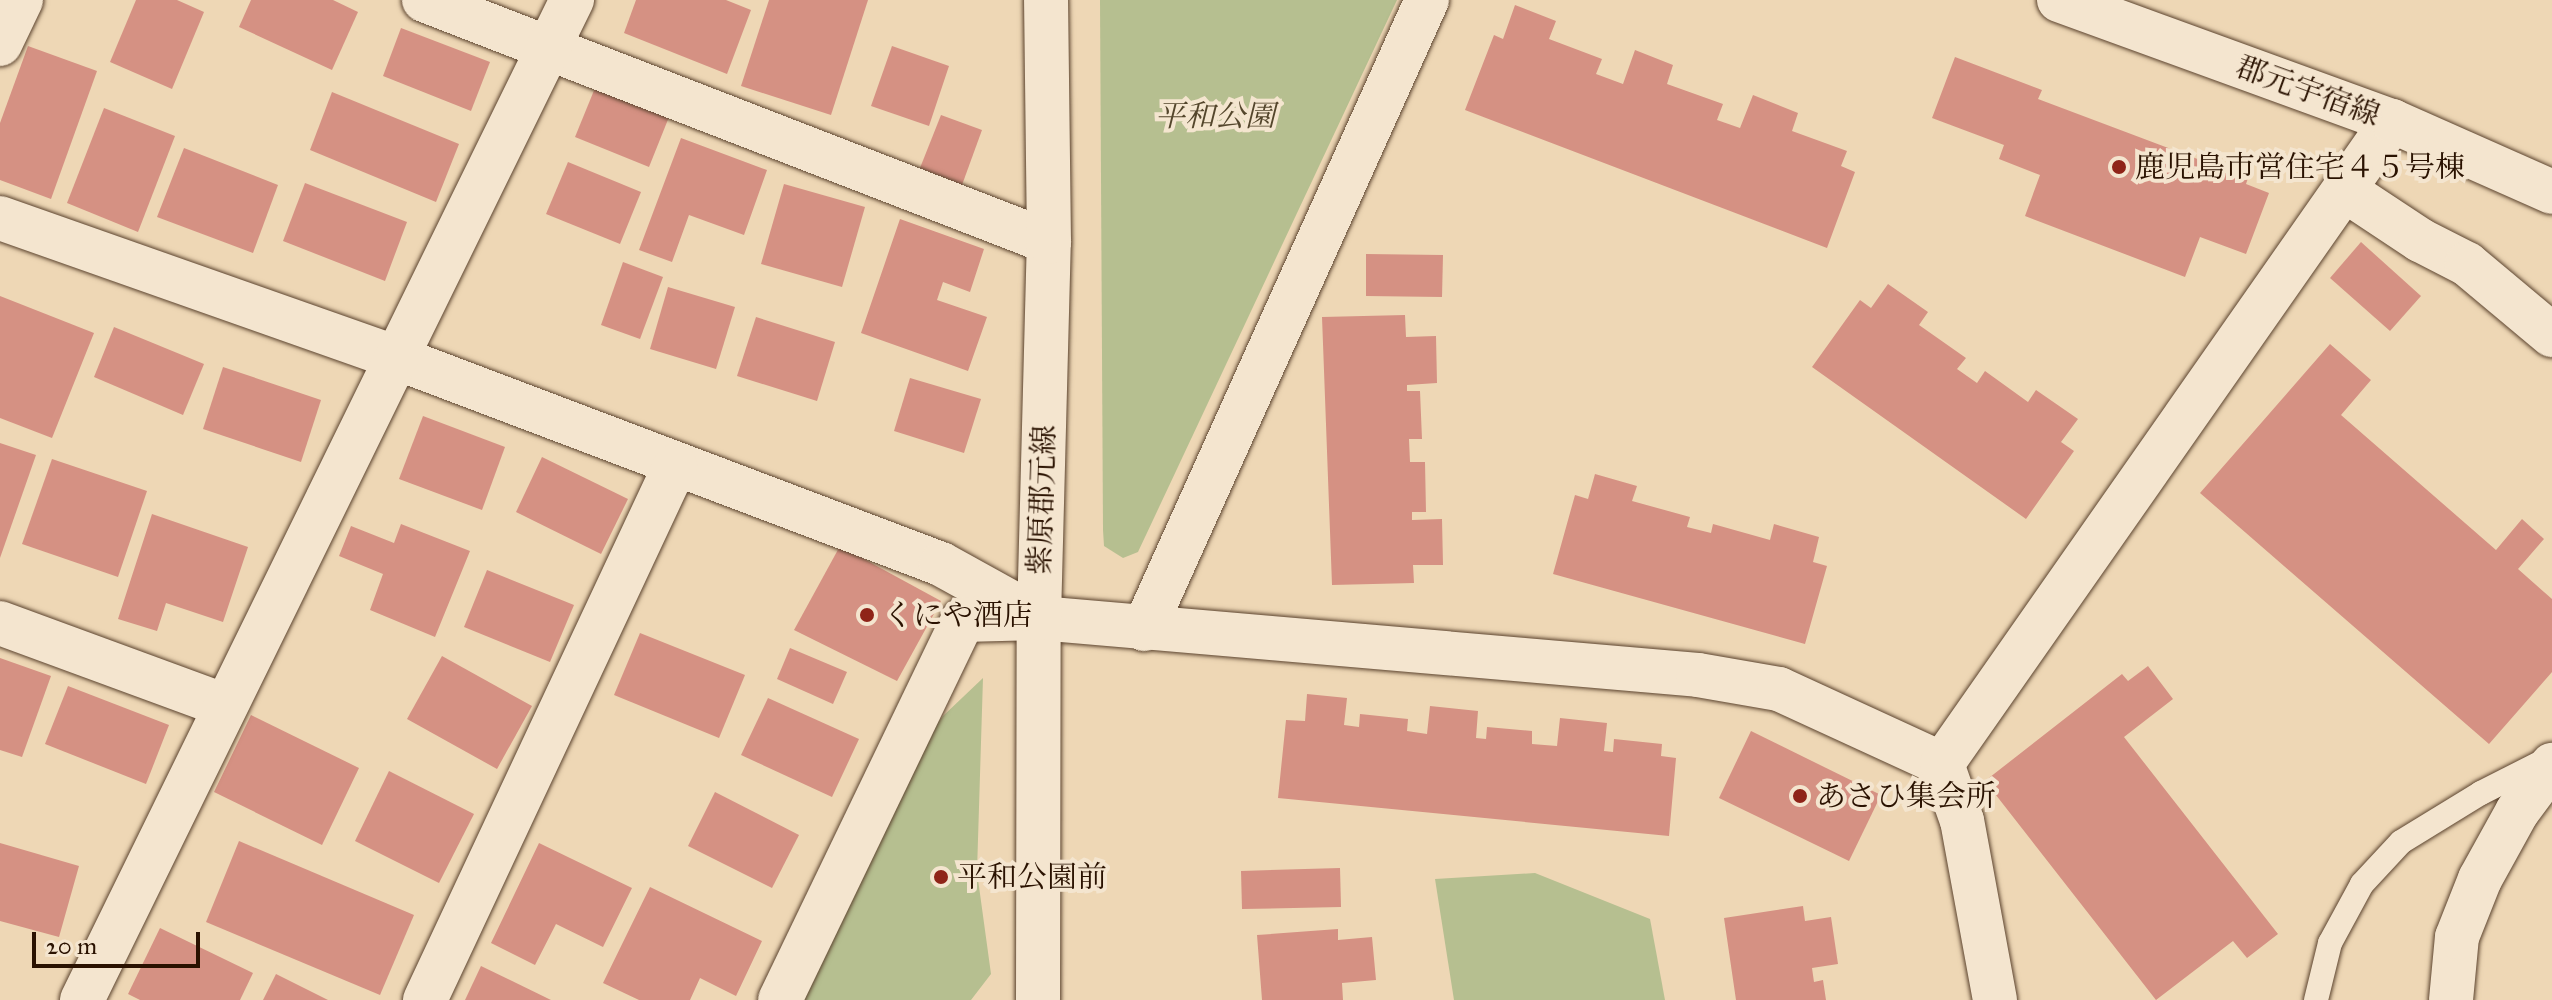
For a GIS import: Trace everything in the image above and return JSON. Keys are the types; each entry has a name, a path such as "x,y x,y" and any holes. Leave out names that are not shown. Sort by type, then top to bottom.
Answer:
{"street":[{"path":"0,44 21,0"},
{"path":"424,0 1049,242"},
{"path":"82,1000 572,0"},
{"path":"1144,629 1427,0"},
{"name":"郡元宇宿線","path":"2059,0 2392,121 2552,192"},
{"name":"紫原郡元線","path":"1038,1000 1039,618 1049,242 1043,1"},
{"path":"1942,764 2346,191 2392,121"},
{"path":"2346,191 2420,240 2467,264 2552,335"},
{"path":"0,218 397,358 675,466 941,564 1039,618"},
{"path":"425,1000 675,466"},
{"path":"780,1000 963,620 1039,618 1698,675 1779,689 1942,764 1962,821 1995,1000"},
{"path":"0,623 225,706"},
{"path":"2451,1000 2457,937 2480,879 2517,812 2552,765"}],"lane":[{"path":"2316,1000 2330,943 2362,884 2401,842 2481,793 2552,757"}],"green space":[{"name":"平和公園","path":"1100,0 1397,0 1138,552 1123,558 1104,546 1103,530"},
{"path":"983,678 977,872 991,974 971,1000 797,1000 915,753 943,716"},
{"path":"1535,873 1650,919 1665,1000 1454,1000 1435,879"}],"building":[{"path":"136,0 177,0 204,12 172,89 110,62"},
{"path":"251,0 333,0 358,12 332,70 239,27"},
{"path":"636,0 726,0 751,10 727,74 624,33"},
{"path":"769,0 868,0 831,115 741,86"},
{"path":"1515,5 1556,21 1549,39 1602,59 1596,74 1623,84 1635,50 1673,65 1667,84 1723,104 1717,120 1740,128 1753,95 1798,113 1792,131 1847,151 1841,166 1855,172 1827,248 1465,110 1494,35 1503,39"},
{"path":"401,28 490,62 471,111 383,76"},
{"path":"28,46 97,71 51,199 0,180 0,123"},
{"path":"892,46 949,66 929,126 871,106"},
{"name":"鹿児島市営住宅４５号棟","path":"1955,57 2042,90 2038,99 2248,178 2246,184 2269,193 2246,254 2200,237 2185,277 2025,216 2040,175 1999,159 2004,145 1932,118"},
{"path":"595,88 669,117 649,167 575,137"},
{"path":"332,92 459,144 436,202 310,150"},
{"path":"104,108 175,136 138,232 67,203"},
{"path":"941,115 982,130 962,185 920,168"},
{"path":"681,138 767,170 744,235 689,215 672,262 639,250"},
{"path":"184,148 278,185 253,253 157,217"},
{"path":"568,162 641,192 620,244 546,214"},
{"path":"305,183 407,222 385,281 283,241"},
{"path":"784,184 865,207 842,287 761,264"},
{"path":"900,219 984,249 970,292 943,282 937,300 987,317 968,371 861,333"},
{"path":"2361,242 2421,296 2390,331 2330,278"},
{"path":"1366,254 1443,255 1442,297 1366,296"},
{"path":"623,262 663,277 640,339 601,325"},
{"path":"1888,284 1928,312 1919,325 1966,358 1957,369 1977,383 1985,371 2028,402 2036,390 2078,419 2061,442 2074,451 2026,519 1812,367 1860,300 1871,308"},
{"path":"668,287 735,307 716,369 650,349"},
{"path":"0,296 94,333 52,438 0,418"},
{"path":"1405,315 1406,337 1436,336 1437,383 1407,385 1407,391 1420,391 1422,439 1409,439 1410,462 1425,462 1426,512 1412,512 1412,520 1442,519 1443,565 1413,565 1414,583 1332,585 1322,317"},
{"path":"756,317 835,342 817,401 737,376"},
{"path":"114,327 204,364 183,415 94,377"},
{"path":"2330,344 2371,380 2341,415 2496,550 2522,519 2544,539 2518,569 2552,599 2552,672 2489,744 2200,493"},
{"path":"223,367 321,400 301,462 203,429"},
{"path":"910,378 981,399 964,453 894,431"},
{"path":"423,416 505,447 482,510 399,479"},
{"path":"0,443 36,455 0,558"},
{"path":"542,457 628,499 601,554 516,512"},
{"path":"52,459 147,491 118,577 22,544"},
{"path":"1595,474 1637,486 1632,501 1690,517 1687,527 1711,533 1713,524 1770,540 1774,524 1819,537 1813,562 1827,566 1805,644 1553,574 1575,495 1588,499"},
{"path":"152,514 248,547 223,622 166,603 157,631 118,619"},
{"path":"401,524 470,551 435,637 370,610 383,574 339,556 351,526 394,543"},
{"name":"くにや酒店","path":"840,546 941,601 897,681 794,630"},
{"path":"487,570 574,605 550,662 464,627"},
{"path":"640,633 745,675 719,738 614,695"},
{"path":"790,648 847,672 833,704 777,679"},
{"path":"442,656 532,706 497,769 407,719"},
{"path":"0,658 51,676 22,757 0,750"},
{"path":"2148,666 2173,699 2124,737 2278,934 2247,958 2233,941 2156,1000 1985,781 2122,674 2128,681"},
{"path":"68,686 169,725 146,784 45,744"},
{"path":"1307,694 1347,698 1344,725 1359,727 1360,714 1408,719 1407,731 1427,734 1430,706 1478,711 1476,738 1486,739 1487,727 1532,731 1532,744 1557,746 1560,718 1607,723 1604,751 1613,752 1614,739 1662,744 1661,756 1676,758 1669,836 1278,798 1286,720 1305,721"},
{"path":"768,698 859,739 832,797 741,755"},
{"path":"251,715 359,768 322,845 214,792"},
{"name":"あさひ集会所","path":"1751,731 1881,795 1849,861 1719,798"},
{"path":"389,771 474,814 439,883 355,841"},
{"path":"715,792 799,835 772,888 688,846"},
{"path":"239,841 414,915 380,995 206,922"},
{"path":"0,843 79,866 59,937 0,921"},
{"path":"539,843 632,888 603,947 556,924 535,965 491,943"},
{"path":"1340,868 1341,907 1242,909 1241,871"},
{"path":"650,887 762,941 736,996 700,978 690,1000 639,1000 603,983"},
{"path":"1803,906 1805,921 1831,917 1838,964 1812,968 1814,982 1823,980 1826,1000 1736,1000 1724,918"},
{"path":"160,928 253,973 240,1000 140,1000 128,994"},
{"path":"1338,929 1338,940 1372,937 1376,980 1342,983 1343,1000 1262,1000 1257,935"},
{"path":"481,966 551,1000 465,1000"},
{"path":"276,974 328,1000 263,1000"}],"place":[{"name":"鹿児島市営住宅４５号棟","path":"2119,167"},
{"name":"くにや酒店","path":"867,615"},
{"name":"あさひ集会所","path":"1800,796"},
{"name":"平和公園前","path":"941,877"}]}
